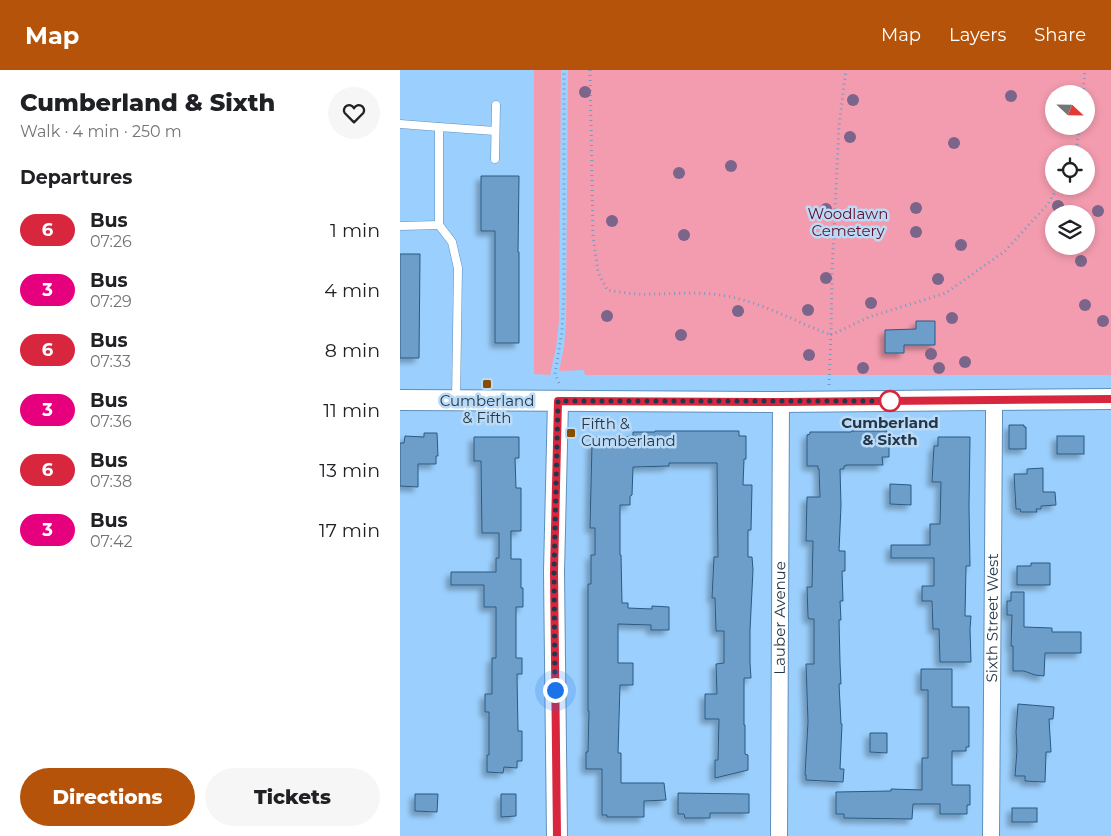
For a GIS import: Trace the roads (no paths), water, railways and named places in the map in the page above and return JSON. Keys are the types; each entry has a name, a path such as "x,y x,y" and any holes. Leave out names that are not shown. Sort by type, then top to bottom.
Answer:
{"street":[{"path":"400,400 781,402 1111,399"},
{"name":"Sixth Street West","path":"991,836 994,400"},
{"path":"557,836 554,572 558,401"},
{"name":"Lauber Avenue","path":"779,836 781,402"}],"lane":[{"path":"495,159 496,105"},
{"path":"400,124 495,131"},
{"path":"439,127 439,225 452,242 458,268 456,401"},
{"path":"400,226 439,225"}],"place":[{"name":"Cumberland & Fifth","path":"487,384"},
{"name":"Cumberland & Sixth","path":"890,401"},
{"name":"Fifth & Cumberland","path":"571,433"}],"park label":[{"name":"Woodlawn Cemetery","path":"848,222"}]}
